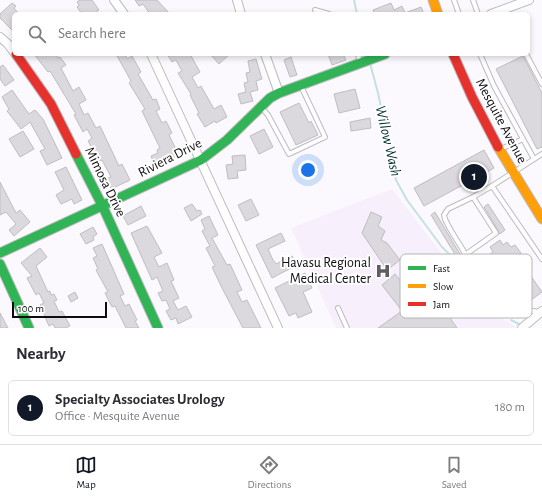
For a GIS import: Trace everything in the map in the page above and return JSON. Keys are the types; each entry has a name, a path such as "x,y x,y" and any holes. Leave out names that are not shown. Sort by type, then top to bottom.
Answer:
{"street":[{"path":"114,0 123,12"},
{"path":"237,0 240,12"},
{"path":"433,0 437,12"},
{"path":"496,12 525,1"},
{"name":"Mimosa Drive","path":"0,37 12,49"},
{"name":"Mimosa Drive","path":"17,56 51,104 102,207 158,328"},
{"path":"152,56 278,328"},
{"path":"266,56 279,93"},
{"name":"Riviera Drive","path":"0,253 201,160 227,140 260,106 279,93 359,58 372,56"},
{"name":"Mesquite Avenue","path":"454,56 475,103 499,150 542,219"},
{"path":"0,264 29,328"},
{"path":"525,326 541,312"}],"lane":[{"path":"454,0 458,12"},
{"path":"473,0 477,12"},
{"path":"315,10 322,12"},
{"path":"481,56 494,86 534,159"},
{"path":"527,56 542,84"},
{"path":"260,106 268,115 289,154 325,137 300,85"},
{"path":"499,150 523,139"},
{"path":"473,198 496,233 465,254 447,224 444,215 448,209 473,198 542,154"},
{"path":"492,186 542,259"},
{"path":"338,308 347,328"}],"shaded area":[{"name":"Havasu Regional Medical Center","path":"392,189 442,254 400,254 400,318 501,318 518,328 336,328 291,228"}],"building":[{"path":"80,0 92,0 99,10 96,12 81,12 77,7 79,5 77,2"},
{"path":"135,0 157,0 168,12 149,12 143,4 139,6"},
{"path":"12,3 16,6 14,8 17,12 12,12 12,30 0,18 0,14"},
{"path":"391,3 394,10 402,6 405,12 374,12 373,10"},
{"path":"421,7 423,12 408,12"},
{"path":"36,56 60,57 66,65 61,68 73,91 79,87 86,100 79,104 84,115 88,113 96,128 100,126 119,166 122,164 130,180 111,189 106,179 111,177 102,160 99,161 88,141 92,138 87,129 83,132 74,115 76,114 50,71 48,72"},
{"path":"117,56 126,56 127,59 132,56 141,72 138,74 153,100 156,99 160,109 156,111 162,123 166,121 172,133 169,135 179,155 155,166 151,156 158,153 157,150 160,148 142,111 145,109 129,83 131,81"},
{"path":"168,56 191,56 200,72 192,77 198,88 201,86 214,109 221,105 227,117 216,123 215,121 205,127 197,114 199,113 190,95 191,94 178,73 182,71 176,60 172,62"},
{"path":"212,56 228,56 219,64"},
{"path":"329,56 344,56 346,60 332,65"},
{"path":"523,56 542,93 542,147 537,149 496,69"},
{"path":"291,57 297,75 290,77 284,60"},
{"path":"256,59 262,79 256,81 258,90 250,92 253,101 241,104 238,94 246,92 244,83 248,82 246,73 250,72 248,61"},
{"path":"3,65 14,80 5,86 0,79 0,67"},
{"path":"355,89 360,108 339,113 334,94"},
{"path":"12,90 29,114 35,110 43,119 62,158 47,165 40,151 45,149 30,122 21,129 7,111 9,109 2,97"},
{"path":"299,103 309,123 311,121 318,135 296,145 280,112"},
{"path":"370,118 371,128 351,131 350,122"},
{"path":"264,129 273,147 259,154 250,136"},
{"path":"23,131 34,149 20,157 9,139"},
{"path":"484,150 494,168 424,206 414,188"},
{"path":"245,155 246,170 237,171 238,178 228,179 226,165 233,164 232,156"},
{"path":"66,167 82,200 74,204 72,199 61,204 56,195 64,190 55,172"},
{"path":"0,182 16,213 20,210 30,222 14,236 9,230 16,224 6,212 0,215"},
{"path":"251,199 259,215 246,221 238,205"},
{"path":"192,204 197,211 200,210 202,214 191,221 184,208"},
{"path":"488,204 505,230 500,234 484,207"},
{"path":"141,206 146,216 128,225 123,216"},
{"path":"371,212 382,217 378,226 385,231 381,240 387,243 400,260 387,270 362,233"},
{"path":"435,212 460,254 455,254 431,215"},
{"path":"209,216 218,235 212,238 227,265 230,264 242,290 237,292 242,302 247,300 261,328 243,328 212,267 215,266 206,248 210,246 202,231 205,229 201,220"},
{"path":"147,226 162,253 154,257 159,267 167,263 174,280 171,281 179,298 173,301 178,310 186,306 192,317 178,324 176,318 171,320 166,311 170,309 166,300 162,301 158,293 163,291 157,277 152,280 131,233"},
{"path":"93,227 97,234 93,237 94,240 86,244 80,234"},
{"path":"281,233 285,241 268,249 273,260 276,264 292,256 297,265 272,278 256,245"},
{"path":"500,240 503,245 507,242 511,247 515,245 521,253 490,254 493,252 490,247"},
{"path":"102,244 124,294 120,296 125,306 129,304 137,320 135,321 139,328 126,328 115,306 112,307 105,293 108,292 96,270 98,269 93,258 97,256 93,248"},
{"path":"40,248 47,257 36,266 48,292 50,291 51,295 54,294 57,300 54,301 59,312 62,311 70,326 65,328 55,328 53,324 49,326 40,305 44,303 39,293 36,295 27,278 32,276 21,263"},
{"path":"305,273 312,288 303,292 312,312 298,318 296,313 289,316 275,288"},
{"path":"395,274 400,280 400,308 382,285"},
{"path":"532,278 542,292 532,299"},
{"path":"75,292 78,298 71,302 68,296"},
{"path":"400,312 400,318 450,318 457,328 378,328"},
{"path":"0,313 8,328 0,328"}],"waterway":[{"name":"Willow Wash","path":"354,0 357,12"},
{"name":"Willow Wash","path":"370,63 378,93 396,180 407,200 442,247 449,254"},
{"name":"Willow Wash","path":"511,320 521,325"}],"traffic: fast":[{"path":"0,253 201,160 227,140 270,98 279,93 380,56"},
{"path":"76,154 103,207 158,328"},
{"path":"0,264 29,328"}],"traffic: slow":[{"path":"433,0 437,12"},
{"path":"498,147 542,219"}],"traffic: jam":[{"path":"17,56 51,104 76,154"},
{"path":"454,56 472,97 498,147"}],"place":[{"name":"Specialty Associates Urology","path":"474,177"},
{"name":"Havasu Regional Medical Center","path":"383,271"}]}
